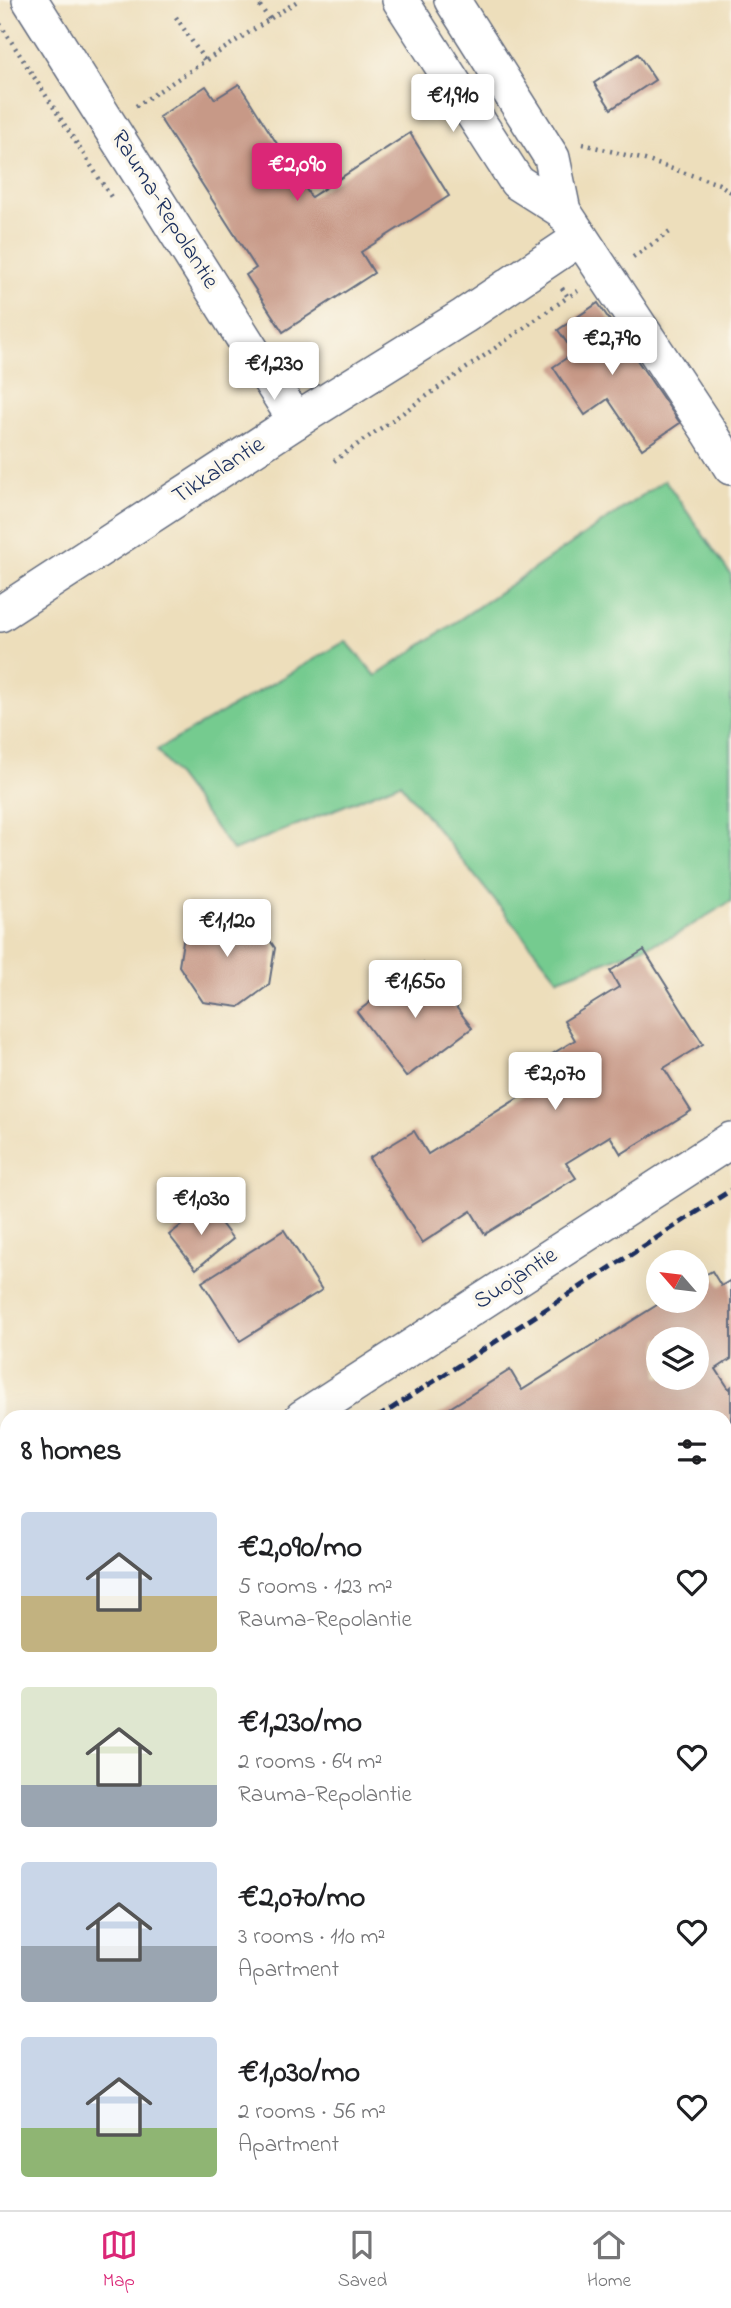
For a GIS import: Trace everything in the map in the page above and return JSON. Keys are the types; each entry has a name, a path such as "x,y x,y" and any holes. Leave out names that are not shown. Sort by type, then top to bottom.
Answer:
{"street":[{"name":"Rauma-Repolantie","path":"30,0 296,421"},
{"path":"400,0 517,181 571,225 721,423 731,467"},
{"path":"452,0 552,158 571,225"},
{"name":"Tikkalantie","path":"0,614 296,421 464,316 571,225"},
{"name":"Suojantie","path":"314,1410 731,1140"}],"path":[{"path":"256,0 270,19"},
{"path":"77,146 299,0"},
{"path":"176,18 205,61"},
{"path":"0,24 116,204"},
{"path":"575,142 645,160 719,184 731,192"},
{"path":"334,461 568,297"}],"green space":[{"path":"665,480 731,575 731,901 674,936 558,979 400,783 233,851 157,750 346,641 376,676"}],"building":[{"path":"638,54 655,80 611,109 594,83"},
{"path":"239,84 311,197 410,133 449,196 361,252 374,273 283,332 246,275 256,268 159,117 206,86 215,99"},
{"path":"598,303 680,423 642,449 608,399 585,415 553,367 574,353 558,330"},
{"path":"217,911 254,917 275,948 269,985 239,1007 203,1002 179,966 184,935"},
{"path":"644,950 703,1044 664,1068 691,1111 621,1154 610,1136 566,1163 576,1178 485,1234 471,1211 422,1243 369,1158 414,1131 428,1154 541,1084 531,1067 575,1040 564,1021 619,987 610,971"},
{"path":"423,963 472,1028 406,1077 357,1012"},
{"path":"207,1205 233,1239 196,1269 169,1235"},
{"path":"284,1230 322,1290 240,1341 202,1282"},
{"path":"712,1271 721,1286 731,1280 731,1359 716,1369 729,1389 731,1387 731,1410 447,1410 510,1370 522,1390 646,1312 709,1313 709,1273"}],"railway":[{"path":"389,1410 731,1190"}]}
